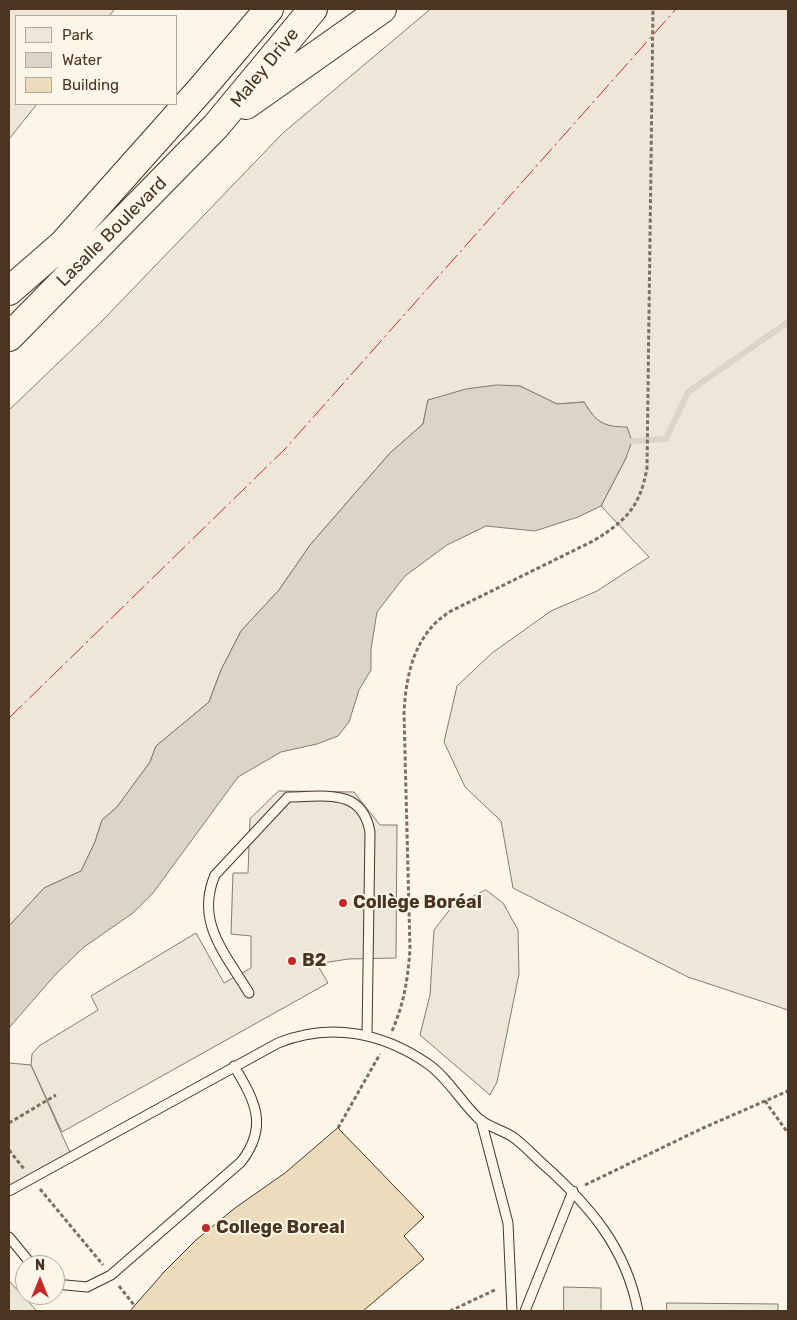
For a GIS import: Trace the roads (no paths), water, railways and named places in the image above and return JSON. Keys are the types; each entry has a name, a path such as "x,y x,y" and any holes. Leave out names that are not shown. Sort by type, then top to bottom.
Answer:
{"highway":[{"name":"Maley Drive","path":"202,88 268,9"},
{"name":"Maley Drive","path":"216,126 313,9"},
{"path":"216,126 382,9"},
{"name":"Lasalle Boulevard","path":"9,292 63,244 202,88"},
{"name":"Lasalle Boulevard","path":"9,337 216,126"}],"lane":[{"path":"249,993 218,941 210,923 207,906 209,890 215,875 288,797 342,797 355,802 367,817 370,832 367,1035"},
{"path":"9,1191 31,1177 234,1066 295,1036 334,1030 367,1035 387,1042 428,1064 480,1120 513,1138 573,1191 597,1218 614,1243 627,1273 638,1311"},
{"path":"65,1285 87,1287 111,1275 241,1162 251,1149 256,1134 256,1109 250,1093 234,1066"},
{"path":"480,1120 508,1223 512,1311"},
{"path":"525,1311 573,1191"},
{"path":"9,1237 24,1255"}],"water":[{"path":"497,385 520,386 557,404 584,402 592,414 601,422 612,426 627,427 632,441 626,458 601,506 578,517 535,531 486,526 447,545 405,576 377,612 371,649 371,670 359,690 349,722 338,736 317,744 281,752 238,777 153,893 133,913 84,947 55,975 9,1028 9,926 44,888 81,871 95,842 102,820 117,807 150,762 156,746 209,702 221,670 241,631 279,590 310,545 390,453 423,424 428,400 466,389"}],"waterway":[{"path":"632,441 666,439 688,392 788,322"}],"place":[{"name":"Collège Boréal","path":"343,903"},
{"name":"B2","path":"292,961"},
{"name":"College Boreal","path":"206,1228"}]}
